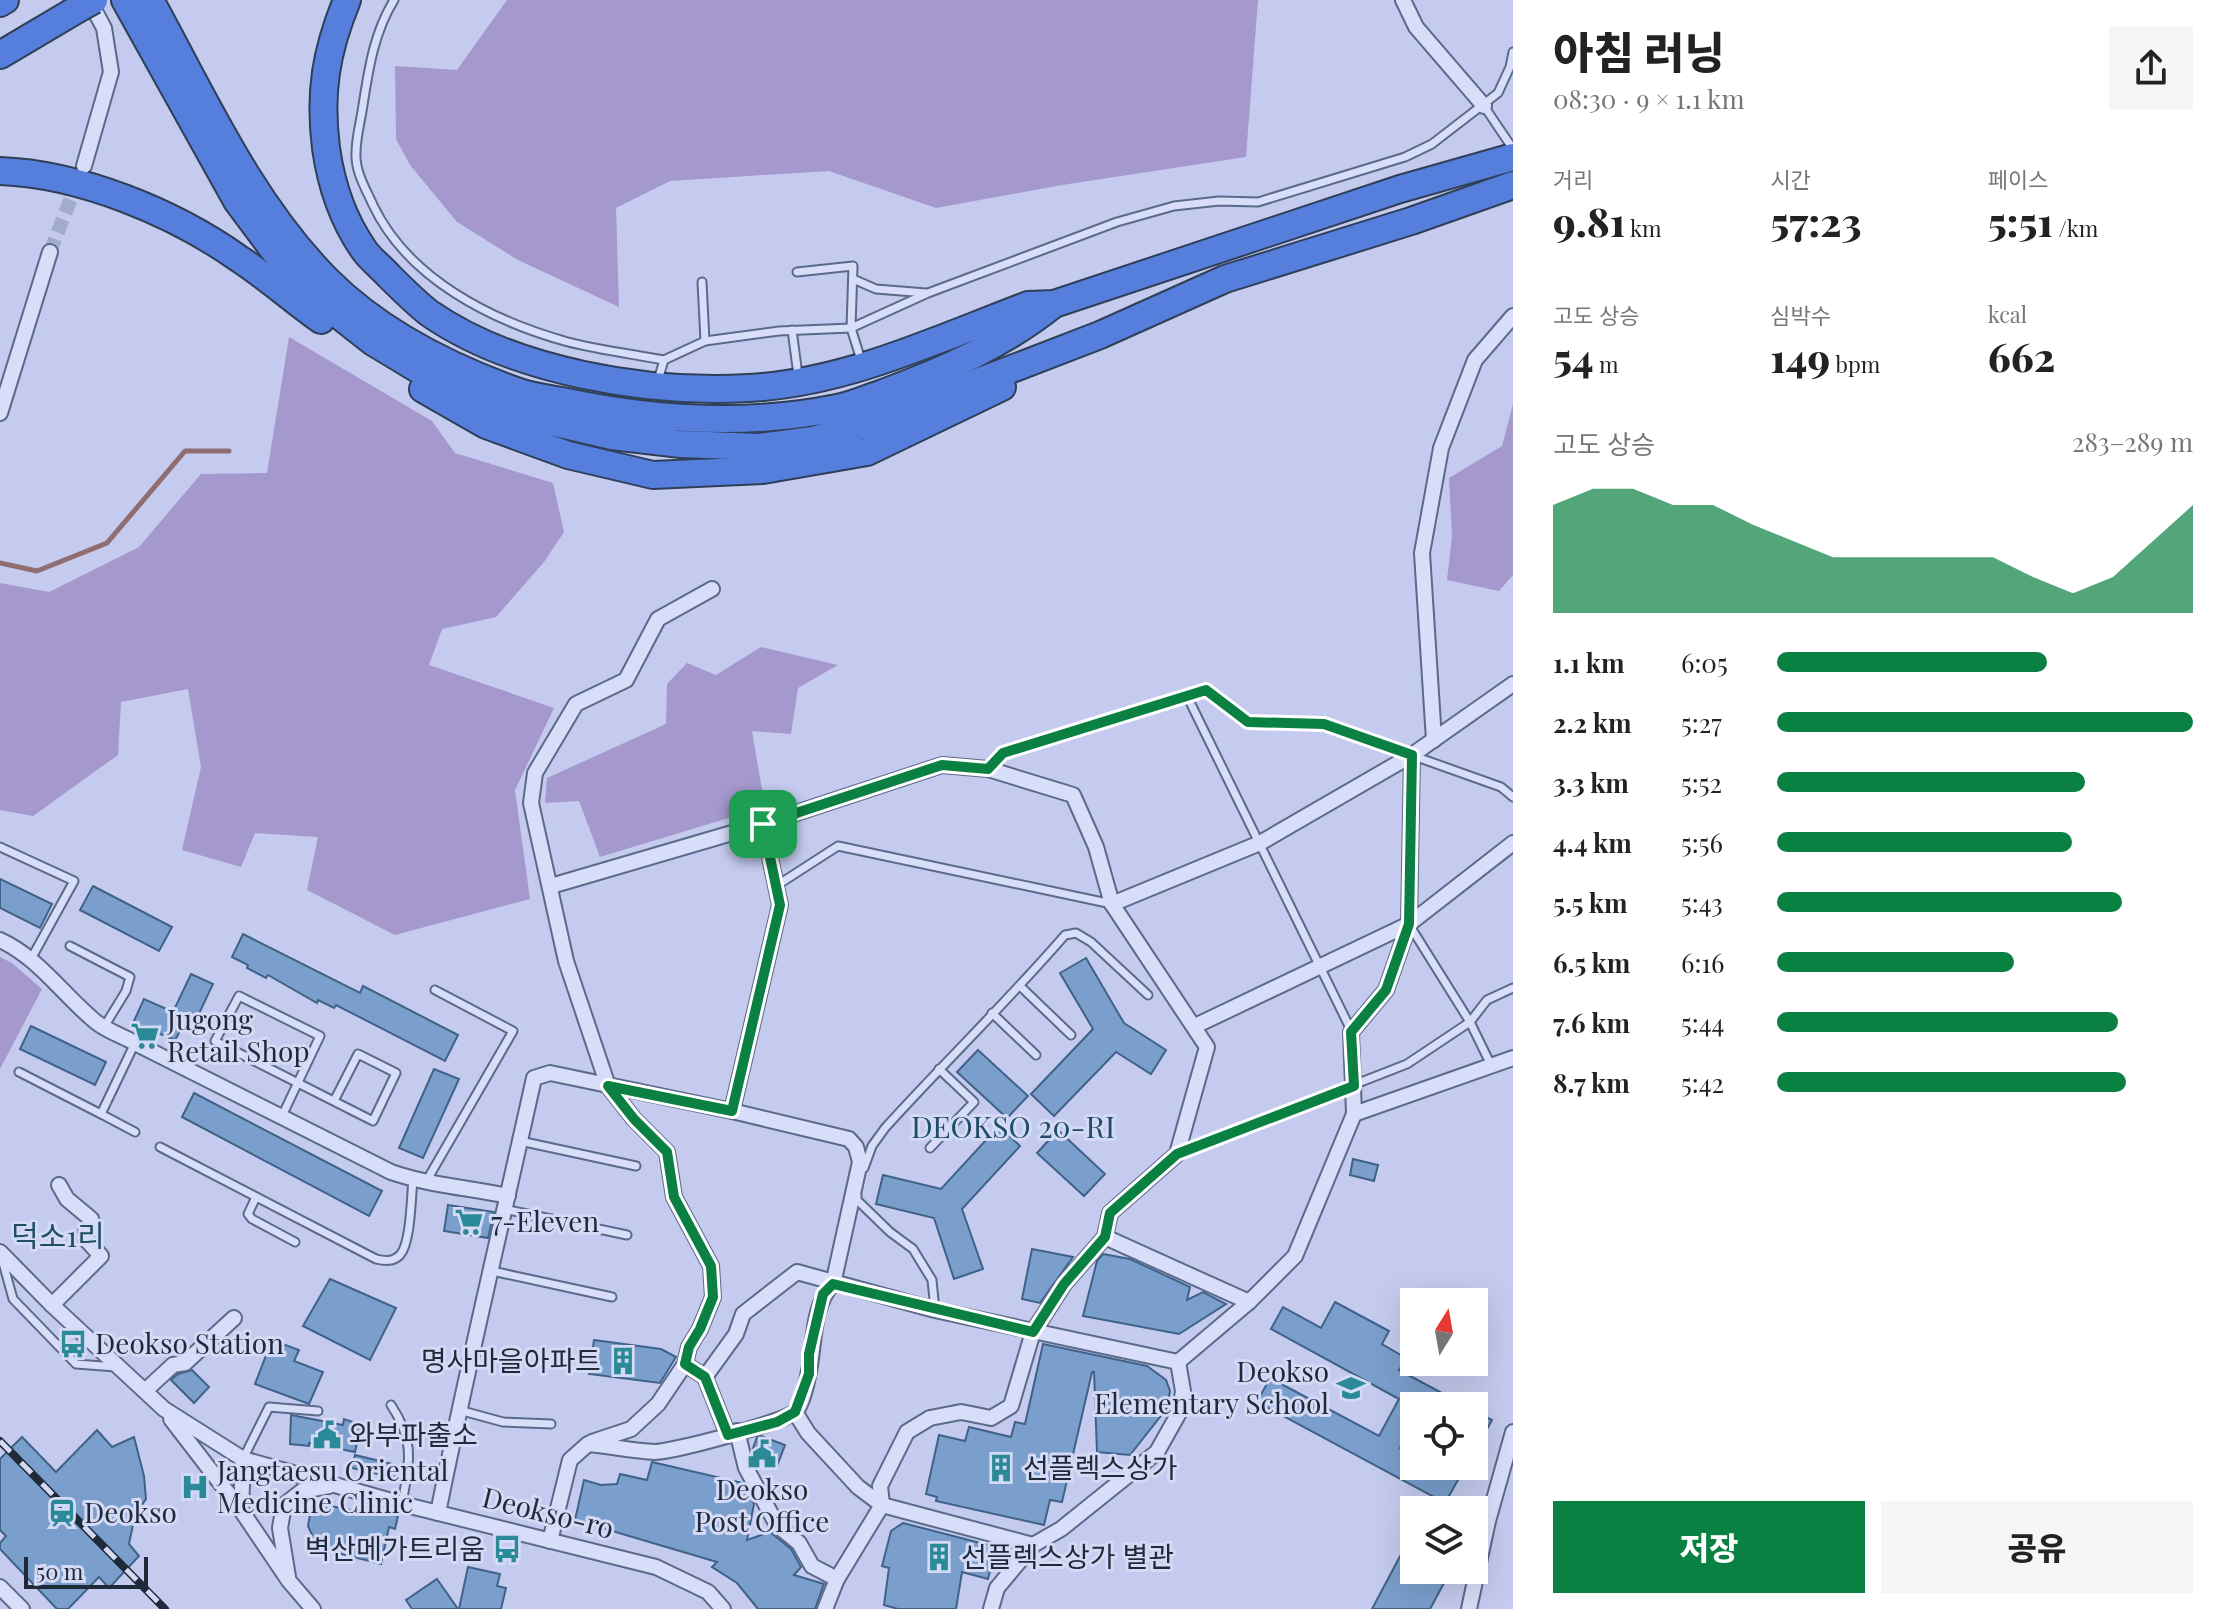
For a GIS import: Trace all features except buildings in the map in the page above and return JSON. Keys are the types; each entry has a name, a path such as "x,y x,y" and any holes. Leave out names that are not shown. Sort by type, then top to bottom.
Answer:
{"highway":[{"path":"0,3 5,0"},
{"path":"125,0 237,201 275,252 317,298 373,342 431,377 522,415 612,436 681,444 760,447 813,440 866,425 1100,335 1225,279 1411,221 1513,185"},
{"path":"150,0 246,175 289,238 329,282 379,323 450,364 522,393 671,418 763,417 839,408 918,380 1023,330 1054,304"},
{"path":"347,0 336,27 324,75 324,133 331,179 345,216 364,251 429,313 482,342 546,366 614,382 656,387 750,388 830,376 1028,305 1054,304 1455,173 1512,149"},
{"path":"0,55 88,2"},
{"path":"0,171 93,187 166,216 236,256 378,364 486,425 568,455 653,475 763,470 867,452 983,398 1100,335"}],"street":[{"path":"1403,0 1416,27 1484,106"},
{"path":"84,166 111,72 104,28 88,2"},
{"path":"0,413 50,252"},
{"path":"1434,740 1422,553 1438,463 1475,360 1513,316"},
{"path":"550,1541 570,1460 588,1444 631,1429 658,1404 685,1364 689,1347 713,1297 711,1266 674,1197 667,1152 634,1119 608,1086 566,961 531,803 535,773 576,704 626,680 658,619 712,589"},
{"path":"1112,904 1260,843 1412,755 1513,684"},
{"path":"1178,1362 1249,1302 1295,1256 1354,1114 1351,1032 1386,990 1409,924 1412,755"},
{"path":"551,886 763,824 942,765 988,769 1073,795 1096,847 1112,904 1207,1047 1177,1154 1110,1213 1105,1237 1064,1284 1033,1332 1011,1406 991,1418 961,1412 930,1418 907,1432 880,1486 882,1505 837,1579 825,1609"},
{"path":"732,1111 780,905 763,824"},
{"path":"1195,1026 1409,924 1513,843"},
{"path":"0,940 31,959 104,1027 391,1172 506,1203"},
{"path":"1354,1114 1513,1058"},
{"path":"438,1513 534,1078 550,1073 838,1134 849,1139 856,1147 860,1162 833,1284 823,1294 809,1354 809,1374 795,1412 777,1422 685,1448 657,1452 588,1444"},
{"path":"52,1305 101,1256 84,1237 91,1219 67,1199 59,1185"},
{"path":"1105,1237 1249,1302"},
{"name":"Deokso-ro","path":"0,1252 164,1409 243,1459 402,1504 656,1567 708,1592 723,1609"},
{"path":"705,1377 736,1334 743,1314 797,1272 935,1310 1178,1362"},
{"path":"146,1390 173,1365 185,1363 234,1318"},
{"path":"991,1609 997,1588 1033,1545 1061,1529 1157,1452 1180,1411 1183,1391 1178,1362"},
{"path":"685,1364 705,1377 746,1468 777,1525 799,1543 812,1566 837,1579"},
{"path":"164,1409 241,1510 289,1581 313,1609"},
{"path":"795,1412 808,1433 858,1487 882,1505 1033,1545"},
{"path":"1469,1609 1488,1521 1513,1432"},
{"path":"241,1510 243,1459"},
{"path":"289,1581 280,1528 284,1505 302,1491 332,1485"},
{"path":"0,1587 22,1609"}],"lane":[{"path":"394,0 380,24 371,57 355,154 359,175 379,218 408,255 433,280 467,301 568,341 664,360 705,341 792,330 851,328 928,293 1117,222 1174,206 1219,201 1258,202 1405,157 1432,144 1498,93 1513,52"},
{"path":"1484,106 1512,149"},
{"path":"797,272 853,266 851,328 863,366"},
{"path":"853,279 876,289 928,293"},
{"path":"702,282 705,341"},
{"path":"792,330 799,381"},
{"path":"656,387 664,360"},
{"path":"988,769 1003,753 1206,690 1248,722 1324,724 1501,787 1513,797"},
{"path":"1187,696 1351,1032"},
{"path":"776,886 838,846 1112,904"},
{"path":"0,847 74,881 31,959"},
{"path":"1409,924 1470,1022 1491,1065"},
{"path":"935,1310 932,1280 913,1249 857,1200 859,1183 872,1146 939,1069 1065,935 1076,933 1091,942 1148,995"},
{"path":"70,946 130,977 126,991 104,1027"},
{"path":"1020,986 1071,1035"},
{"path":"1177,1154 1407,1064 1470,1022 1487,1000 1513,988"},
{"path":"160,1147 376,1259 388,1261 399,1256 405,1245 420,1180 513,1031 435,990"},
{"path":"282,1116 298,1083 320,1036 239,996 215,1041 298,1083 334,1101 373,1121 396,1073 358,1054 334,1101"},
{"path":"992,1013 1036,1055"},
{"path":"101,1114 135,1043"},
{"path":"930,1148 974,1102 939,1069"},
{"path":"19,1072 135,1132"},
{"path":"520,1141 636,1166"},
{"path":"256,1197 248,1214 252,1219 295,1242"},
{"path":"506,1203 627,1235"},
{"path":"0,1252 13,1299 76,1364 121,1368"},
{"path":"492,1271 612,1297"},
{"path":"391,1405 405,1426 409,1458 402,1504"},
{"path":"243,1459 269,1407 318,1411"},
{"path":"459,1410 503,1422 551,1424"}],"shaded area":[{"path":"507,0 1258,0 1246,157 936,208 829,171 670,181 616,208 619,307 518,260 457,222 410,165 396,139 395,66 457,70"},
{"path":"289,337 432,421 455,453 553,483 564,532 544,562 496,617 442,629 429,665 554,708 515,790 530,899 395,935 307,890 318,837 255,833 241,867 182,850 201,767 188,689 121,702 118,755 33,816 0,810 0,583 49,592 139,547 201,474 267,473"},
{"path":"1513,404 1513,575 1499,591 1447,580 1452,537 1449,478 1502,446"},
{"path":"761,647 838,665 798,688 791,734 752,731 765,807 600,857 579,801 545,803 547,778 666,724 667,684 687,663 716,675"},
{"path":"0,957 12,963 42,989 0,1069"}],"waterway":[{"path":"0,563 37,571 107,543 185,451 229,451"}],"tunnel":[{"path":"50,252 79,178"}],"railway":[{"path":"0,1441 165,1609"}],"place":[{"name":"Jugong Retail Shop","path":"145,1036"},
{"name":"7-Eleven","path":"469,1222"},
{"name":"Deokso Station","path":"73,1344"},
{"name":"명사마을아파트","path":"623,1361"},
{"name":"Deokso Elementary School","path":"1351,1388"},
{"name":"와부파출소","path":"327,1435"},
{"name":"Deokso Post Office","path":"762,1454"},
{"name":"선플렉스상가","path":"1001,1468"},
{"name":"Jangtaesu Oriental Medicine Clinic","path":"195,1487"},
{"name":"Deokso","path":"62,1513"},
{"name":"벽산메가트리움","path":"507,1549"},
{"name":"선플렉스상가 별관","path":"939,1557"}],"district":[{"name":"DEOKSO 20-RI","path":"1013,1128"},
{"name":"덕소1리","path":"58,1237"}],"route":[{"path":"1206,690 1248,722 1324,724 1412,755 1409,924 1386,990 1351,1032 1354,1086 1177,1154 1110,1213 1105,1237 1064,1284 1033,1332 833,1284 823,1294 809,1354 809,1374 795,1412 777,1422 728,1435 705,1377 685,1364 689,1347 713,1297 711,1266 674,1197 667,1152 634,1119 608,1086 732,1111 780,905 763,824 942,765 988,769 1003,753 1206,690"}]}
